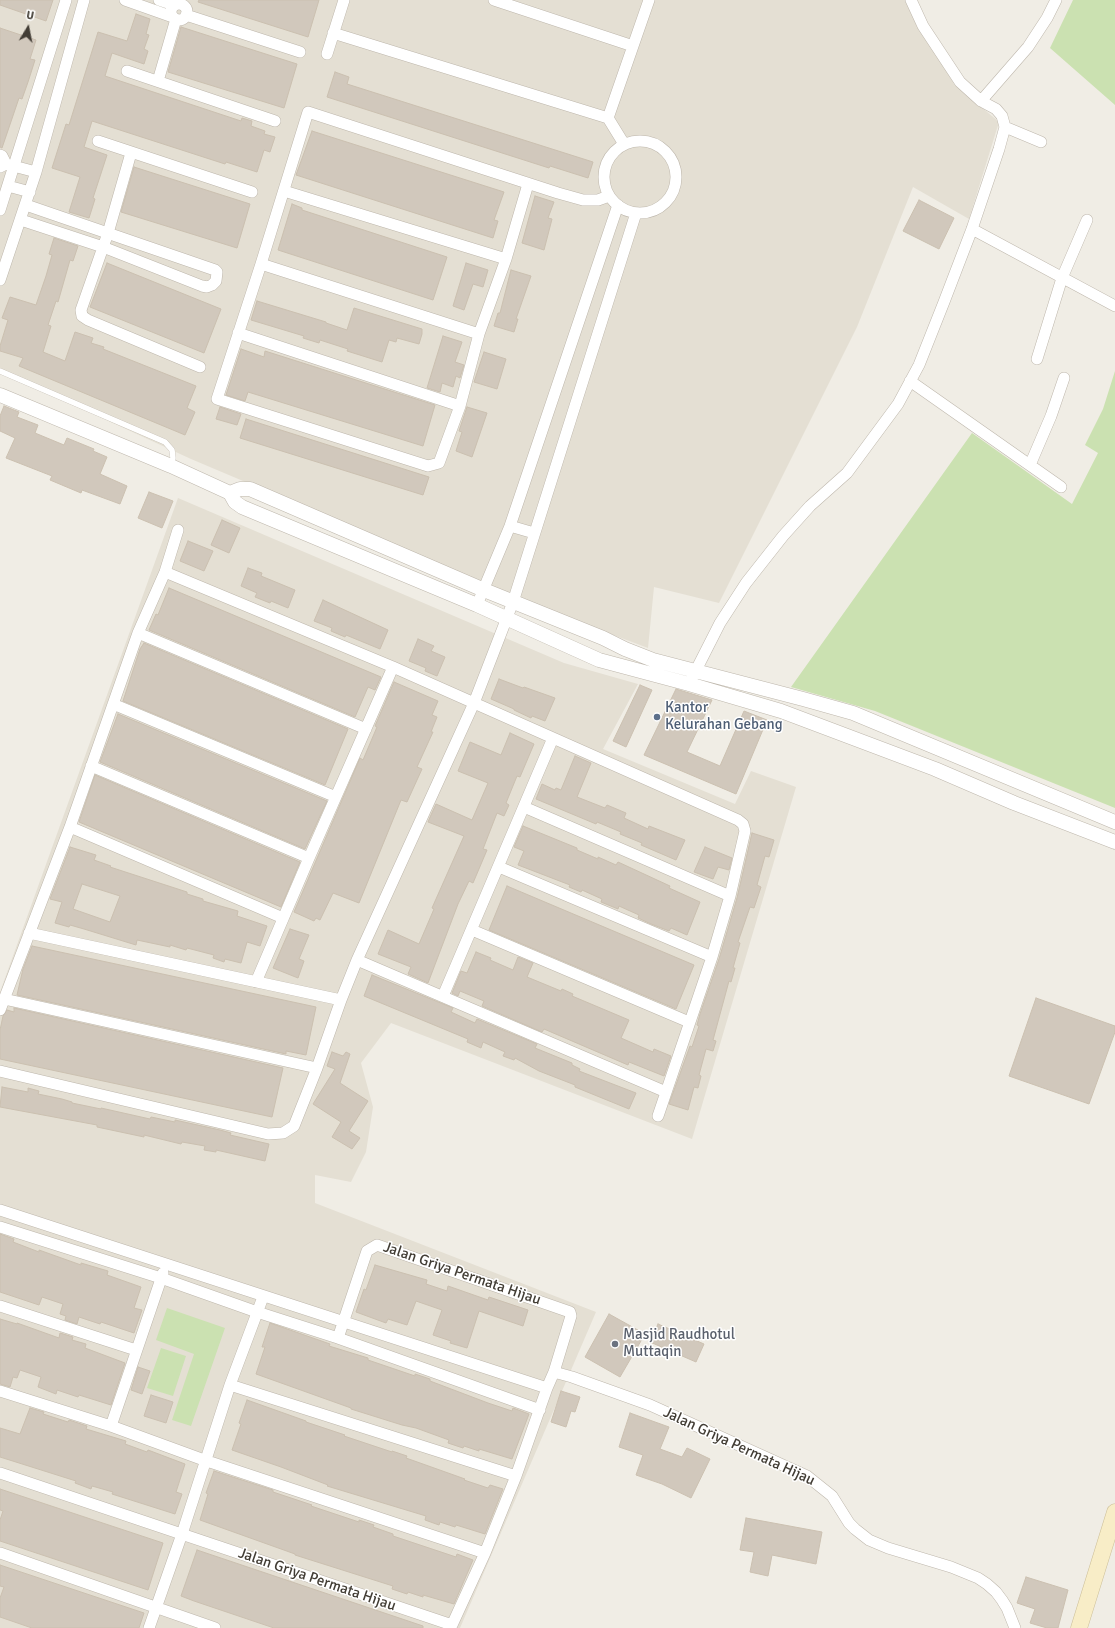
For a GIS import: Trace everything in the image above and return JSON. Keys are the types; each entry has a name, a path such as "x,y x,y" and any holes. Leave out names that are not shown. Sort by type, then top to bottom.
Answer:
{"main road":[{"path":"1079,1628 1115,1512"}],"street":[{"path":"0,210 8,186 5,163 66,0"},
{"path":"0,280 36,172 84,0"},
{"path":"125,0 180,10"},
{"path":"159,0 180,10 300,52"},
{"path":"327,54 344,0"},
{"path":"494,0 633,46"},
{"path":"608,118 649,0"},
{"path":"689,684 720,623 746,583 783,536 810,506 847,473 889,416 910,381 922,358 972,229 999,149 1005,127 1002,116 996,109 981,101 970,92 952,70 923,26 910,0"},
{"path":"981,101 1028,47 1047,18 1056,0"},
{"path":"158,80 180,10"},
{"path":"333,33 608,118 624,144"},
{"path":"127,71 158,80 275,121"},
{"path":"528,184 506,259 479,334 460,406 438,463 428,466 217,399 308,112 528,184 583,200 598,200 609,196"},
{"path":"1005,127 1041,142"},
{"path":"98,141 252,192"},
{"path":"635,141 646,141 657,145 670,157 673,162 676,173 675,184 671,195 664,204 654,210 636,213 626,210 618,205 609,196 604,185 605,167 614,151 624,144 635,141"},
{"path":"131,153 108,233 81,310 82,316 88,320 200,367"},
{"path":"5,163 36,172"},
{"path":"8,186 30,192"},
{"path":"284,191 506,259"},
{"path":"21,220 103,247 202,286 207,287 216,281 217,272 215,270 26,205"},
{"path":"477,605 510,526 618,205"},
{"path":"0,1071 268,1134 283,1133 294,1126 317,1068 340,1000 474,702 513,602 636,213"},
{"path":"1037,359 1062,278 1087,220"},
{"path":"972,229 1115,306"},
{"path":"261,264 479,334"},
{"path":"238,333 460,406"},
{"path":"1030,465 1051,416 1064,378"},
{"path":"910,381 1061,487"},
{"path":"0,395 171,466 230,493 235,502 242,507 477,605 506,620 599,660 781,711 935,769 1115,842"},
{"path":"230,493 240,489 250,489 484,590 653,660 846,711 1115,822"},
{"path":"510,526 534,533"},
{"path":"0,1010 28,933 70,827 138,633 165,572 178,530"},
{"path":"165,572 474,702 738,820 743,824 745,831 730,896 712,956 658,1116"},
{"path":"138,633 366,729"},
{"path":"256,982 308,858 393,667"},
{"path":"113,704 336,798"},
{"path":"443,996 553,738"},
{"path":"935,769 942,751"},
{"path":"91,766 308,858"},
{"path":"524,807 730,896"},
{"path":"70,827 283,918"},
{"path":"499,867 712,956"},
{"path":"472,930 690,1022"},
{"path":"28,933 340,1000"},
{"path":"357,960 666,1092"},
{"path":"4,999 317,1068"},
{"path":"0,1210 263,1297 547,1388"},
{"path":"0,1227 161,1278 257,1312 338,1338 540,1410"},
{"name":"Jalan Griya Permata Hijau","path":"0,1473 452,1627 485,1553 516,1476 554,1372 571,1316 570,1312 376,1245 367,1250 338,1338"},
{"path":"111,1426 161,1278 164,1264"},
{"path":"149,1628 182,1534 204,1460 263,1297"},
{"path":"0,1306 136,1350"},
{"name":"Jalan Griya Permata Hijau","path":"554,1372 650,1405 807,1476 832,1496 849,1523 855,1530 869,1540 888,1548 951,1567 978,1578 987,1584 1002,1600 1015,1628"},
{"path":"230,1385 516,1476"},
{"path":"0,1391 111,1426 204,1460 485,1553"},
{"path":"0,1553 215,1628"}],"lane":[{"path":"0,371 166,442 172,450 173,458 171,466"}],"shaded area":[{"path":"0,0 905,0 954,84 999,122 969,219 913,187 857,327 719,603 654,587 648,648 560,615 191,459 0,371"},
{"path":"178,498 564,663 638,684 603,749 735,804 751,771 796,787 692,1139 391,1023 361,1063 373,1107 366,1152 351,1182 315,1175 315,1203 596,1312 460,1628 0,1628 0,992"}],"green space":[{"path":"1073,0 1115,0 1115,105 1050,48"},
{"path":"1115,371 1115,808 875,711 791,687 972,433 1072,504 1098,453 1085,445 1103,409"},
{"path":"167,1308 225,1328 191,1426 172,1420 194,1354 156,1340"},
{"path":"161,1348 186,1356 173,1396 147,1388"}],"building":[{"path":"0,0 53,0 46,21 0,5"},
{"path":"199,0 319,0 308,37 198,2"},
{"path":"136,14 150,19 146,34 149,35 144,49 148,51 144,64 112,53 105,76 241,121 242,118 252,121 251,126 265,131 264,134 275,137 270,152 264,150 257,172 226,162 225,164 92,121 84,147 107,155 93,198 95,199 89,218 69,212 80,177 52,168 66,124 69,125 98,32 127,41"},
{"path":"181,27 297,64 284,108 168,72"},
{"path":"0,28 36,40 30,59 35,60 22,99 19,98 2,148 0,147"},
{"path":"335,72 349,77 347,84 593,162 588,178 550,166 549,168 327,97"},
{"path":"312,131 504,192 494,220 498,221 493,238 296,175"},
{"path":"134,167 250,204 237,248 121,212"},
{"path":"535,196 554,202 548,218 552,219 544,250 522,243"},
{"path":"919,200 954,218 939,249 903,231"},
{"path":"292,204 302,208 302,210 447,257 433,300 278,250"},
{"path":"54,238 78,246 73,261 70,260 58,302 56,301 48,325 51,326 43,352 65,361 75,332 93,338 91,343 104,347 103,349 196,386 187,408 195,412 185,435 19,366 23,358 0,351 0,346 8,320 2,318 10,297 36,305 52,255 49,254"},
{"path":"107,263 221,309 204,353 90,307"},
{"path":"466,263 488,270 483,287 473,284 464,310 453,306"},
{"path":"511,270 531,276 516,319 518,319 514,332 494,326 498,313 500,313"},
{"path":"257,301 347,330 354,308 422,329 422,334 419,344 397,338 396,342 389,340 382,362 347,351 348,349 320,340 319,343 303,338 304,336 251,320"},
{"path":"443,336 462,342 455,362 464,365 460,378 456,376 453,387 442,383 440,392 427,388"},
{"path":"241,349 264,357 265,351 435,405 423,446 248,392 245,401 226,395"},
{"path":"484,352 506,359 497,389 474,382"},
{"path":"4,406 19,412 17,417 38,425 35,433 64,445 67,438 94,449 93,451 107,457 100,474 127,486 120,504 82,490 81,493 50,480 52,476 6,458 15,438 0,431 0,416"},
{"path":"220,407 241,414 237,425 216,419"},
{"path":"467,407 487,413 472,457 456,451 462,432 459,431"},
{"path":"246,419 429,477 423,495 240,438"},
{"path":"149,492 173,501 162,528 138,518"},
{"path":"222,520 240,528 229,553 211,545"},
{"path":"188,541 213,551 204,571 180,561"},
{"path":"248,568 262,573 261,576 295,590 288,608 271,601 270,603 255,597 257,593 241,586"},
{"path":"169,588 381,677 375,690 368,687 355,717 149,630 156,614 158,615"},
{"path":"323,600 388,630 380,649 346,635 345,637 331,631 332,628 314,621"},
{"path":"418,639 434,646 431,651 445,657 437,676 425,671 426,668 409,661"},
{"path":"144,643 348,729 325,785 123,701 140,649"},
{"path":"499,679 555,698 545,721 532,716 531,718 491,699"},
{"path":"394,682 438,701 432,715 437,717 431,732 433,732 417,767 422,769 407,802 401,800 359,903 333,893 320,920 316,918 314,921 294,912 360,758 363,760 377,727 375,726"},
{"path":"640,685 652,690 626,747 613,741"},
{"path":"676,689 712,700 687,752 720,766 744,711 767,720 736,794 644,755"},
{"path":"118,714 327,801 305,849 100,762"},
{"path":"510,733 534,744 520,777 517,776 506,803 509,805 504,816 497,813 483,849 487,850 473,883 469,881 458,904 428,983 408,974 411,967 378,954 388,930 419,944 434,909 432,908 464,836 428,822 431,815 436,804 472,820 488,783 458,771 470,742 501,755"},
{"path":"575,756 591,763 577,797 605,808 607,805 626,813 624,818 648,829 649,826 685,840 676,860 641,845 642,843 620,834 621,832 597,822 596,824 536,799 542,784 555,790 556,788 561,790"},
{"path":"95,775 300,862 281,907 79,822"},
{"path":"523,826 577,848 577,850 598,859 598,857 616,865 618,862 670,886 669,888 700,902 687,935 671,928 669,931 651,924 638,918 639,915 619,906 618,909 601,902 602,899 582,890 581,892 569,887 570,885 518,865 524,851 514,847"},
{"path":"752,833 774,840 769,857 765,856 757,885 761,887 754,908 750,907 738,942 740,943 733,968 735,968 731,982 729,981 713,1040 716,1041 713,1051 706,1049 699,1075 701,1076 698,1088 694,1087 688,1110 669,1104 690,1046 692,1047 699,1026 697,1025 700,1014 719,959 737,898"},
{"path":"70,847 96,855 94,860 111,866 110,867 187,892 187,894 203,899 203,901 238,911 237,916 267,926 260,946 247,942 241,963 225,959 224,962 213,958 214,955 187,948 186,950 170,945 170,947 137,940 136,945 70,925 69,927 55,923 62,902 50,899","holes":["82,884 120,896 110,922 73,909"]},
{"path":"705,847 732,858 729,870 718,867 713,879 694,872"},
{"path":"507,886 694,965 676,1009 489,930"},
{"path":"290,929 309,935 299,959 304,961 298,978 273,968"},
{"path":"32,946 316,1007 306,1055 286,1051 286,1054 17,995 23,969"},
{"path":"476,952 513,970 518,957 533,963 527,977 561,991 562,989 573,994 572,996 629,1020 621,1038 653,1052 654,1049 671,1056 664,1076 629,1062 628,1065 544,1029 542,1032 482,1006 484,1001 460,991 458,996 452,993 461,971 467,973"},
{"path":"372,975 453,1008 451,1012 475,1023 477,1019 537,1044 535,1048 572,1063 572,1065 580,1069 579,1071 636,1093 629,1109 539,1071 515,1058 514,1060 503,1056 505,1052 483,1042 481,1048 467,1042 468,1039 364,996"},
{"path":"1036,998 1115,1026 1115,1032 1089,1104 1009,1076"},
{"path":"14,1008 283,1068 272,1117 0,1059 0,1030 3,1016 7,1010 14,1012"},
{"path":"332,1052 343,1056 346,1052 350,1054 340,1083 368,1101 349,1131 360,1138 352,1149 332,1137 341,1122 313,1104 335,1069 327,1066"},
{"path":"2,1087 28,1092 28,1088 39,1091 38,1094 62,1099 72,1103 150,1119 151,1117 175,1122 175,1120 231,1133 230,1135 269,1144 265,1161 216,1150 216,1152 204,1150 205,1146 182,1142 181,1144 144,1135 144,1137 97,1127 97,1125 0,1107"},
{"path":"0,1234 14,1239 13,1242 39,1252 39,1250 81,1265 81,1263 108,1271 107,1275 141,1287 134,1308 142,1310 134,1333 101,1322 100,1324 79,1317 77,1324 65,1320 66,1316 60,1314 63,1304 42,1297 39,1305 0,1292"},
{"path":"375,1265 427,1280 426,1284 447,1291 448,1286 488,1300 489,1297 528,1310 523,1326 479,1311 467,1348 450,1343 451,1341 433,1335 442,1310 416,1301 407,1325 388,1319 386,1323 356,1312 364,1289 366,1290"},
{"path":"609,1314 645,1334 620,1377 585,1357"},
{"path":"0,1319 17,1323 59,1338 60,1333 73,1337 72,1340 86,1344 85,1348 125,1363 111,1405 57,1390 56,1394 38,1387 41,1377 20,1370 17,1378 13,1377 10,1387 0,1384"},
{"path":"270,1323 330,1344 329,1346 368,1358 368,1360 415,1376 415,1374 430,1379 430,1381 488,1403 512,1411 513,1408 529,1414 512,1459 479,1449 479,1451 464,1446 463,1448 448,1443 449,1440 416,1428 351,1409 256,1374 265,1347 262,1347"},
{"path":"658,1324 704,1344 696,1362 650,1342"},
{"path":"138,1367 150,1371 142,1394 131,1390"},
{"path":"561,1391 580,1397 575,1412 571,1411 566,1427 551,1422"},
{"path":"151,1395 173,1402 166,1423 144,1416"},
{"path":"247,1400 345,1435 344,1436 407,1456 406,1458 465,1479 464,1480 488,1488 490,1485 503,1489 485,1534 456,1525 455,1527 440,1522 439,1525 425,1520 426,1516 327,1486 328,1485 281,1467 232,1450"},
{"path":"30,1408 68,1422 69,1420 87,1426 86,1429 126,1441 125,1444 147,1452 148,1450 185,1464 176,1492 182,1494 175,1514 112,1494 113,1492 92,1486 91,1489 75,1483 76,1481 0,1457 0,1428 20,1434"},
{"path":"630,1413 669,1427 660,1449 682,1457 687,1448 710,1459 691,1498 662,1484 636,1475 643,1455 619,1447"},
{"path":"214,1471 273,1490 273,1492 312,1505 311,1506 359,1522 359,1520 374,1525 373,1527 393,1534 393,1536 456,1557 457,1554 473,1560 454,1604 423,1595 423,1597 408,1592 407,1594 392,1589 393,1586 295,1555 200,1520 208,1494 206,1493"},
{"path":"0,1489 163,1543 148,1590 0,1541 0,1520 3,1511 0,1510"},
{"path":"746,1518 822,1532 816,1564 772,1555 768,1576 750,1572 754,1552 740,1550"},
{"path":"197,1550 423,1626 423,1628 274,1628 194,1601 181,1596"},
{"path":"0,1565 144,1613 139,1628 32,1628 0,1617 0,1598 4,1587 0,1586"},
{"path":"1026,1577 1068,1590 1058,1628 1047,1628 1030,1623 1035,1609 1017,1603"}],"place":[{"name":"Kantor Kelurahan Gebang","path":"657,717"},
{"name":"Masjid Raudhotul Muttaqin","path":"615,1344"}]}
